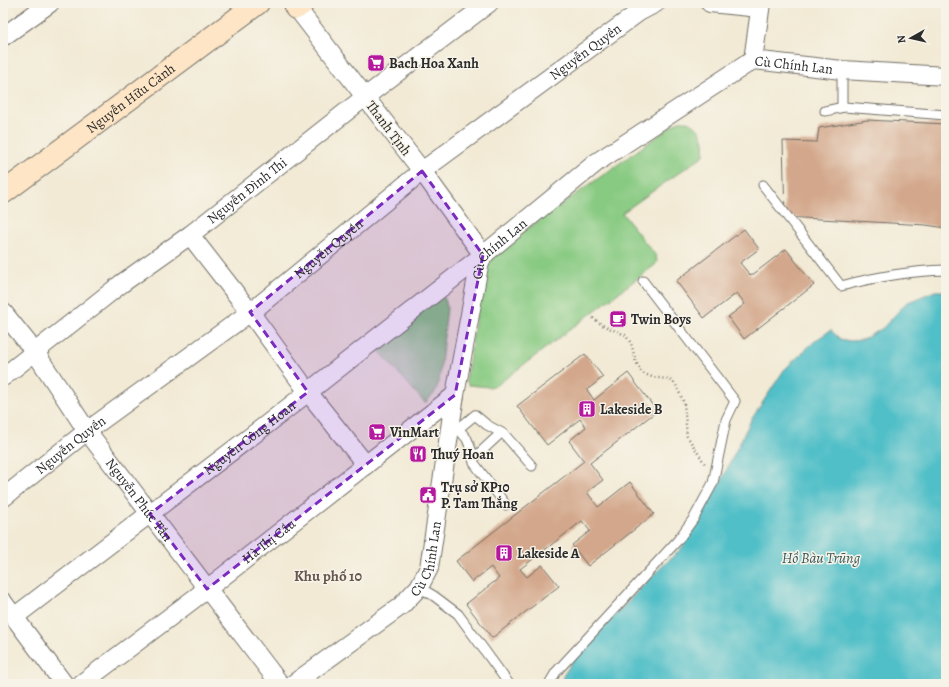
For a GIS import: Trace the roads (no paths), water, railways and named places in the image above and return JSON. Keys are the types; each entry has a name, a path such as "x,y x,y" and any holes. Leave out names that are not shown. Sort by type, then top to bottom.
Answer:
{"main road":[{"name":"Nguyễn Hữu Cảnh","path":"3,193 258,3"}],"street":[{"path":"4,36 50,3"},
{"name":"Nguyễn Đình Thi","path":"3,377 121,284 190,234 365,96 489,3"},
{"name":"Nguyễn Quyền","path":"3,498 87,431 250,312 422,171 639,12 656,3"},
{"path":"710,3 760,6 753,60"},
{"name":"Thanh Tịnh","path":"297,5 422,171 483,255"},
{"name":"Cù Chính Lan","path":"293,684 401,606 419,587 429,568 455,425 455,394 479,266 483,255 597,162 753,60 842,70 946,76"},
{"path":"190,234 250,312 308,392 366,465"},
{"name":"Nguyễn Công Hoan","path":"14,617 150,514 483,255"},
{"name":"Nguyễn Phúc Tần","path":"3,312 35,352 87,431 280,684"},
{"name":"Hà Thị Cầu","path":"81,684 207,589 455,394"},
{"path":"3,602 64,684"}],"lane":[{"path":"842,70 842,108"},
{"path":"825,111 842,108 946,115"},
{"path":"763,185 841,286 901,273 946,270"},
{"path":"549,684 556,672 678,540 694,518 712,483 726,420 735,401 643,281"},
{"path":"506,505 474,463 467,439 455,425 475,415 487,426 504,434 532,466"},
{"path":"473,459 501,433"},
{"path":"419,587 458,614 509,684"}],"water":[{"name":"Hồ Bàu Trũng","path":"935,291 946,291 946,684 563,684 563,676 574,659 651,577 681,549 723,477 751,420 784,370 816,340 831,330 840,339 850,341 862,340 883,328 906,303"}],"place":[{"name":"Bach Hoa Xanh","path":"376,63"},
{"name":"Twin Boys","path":"618,319"},
{"name":"Lakeside B","path":"587,409"},
{"name":"VinMart","path":"377,432"},
{"name":"Thuý Hoan","path":"418,454"},
{"name":"Trụ sở KP10 P. Tam Thắng","path":"428,495"},
{"name":"Lakeside A","path":"504,553"}],"district":[{"name":"Khu phố 10","path":"328,576"}]}
